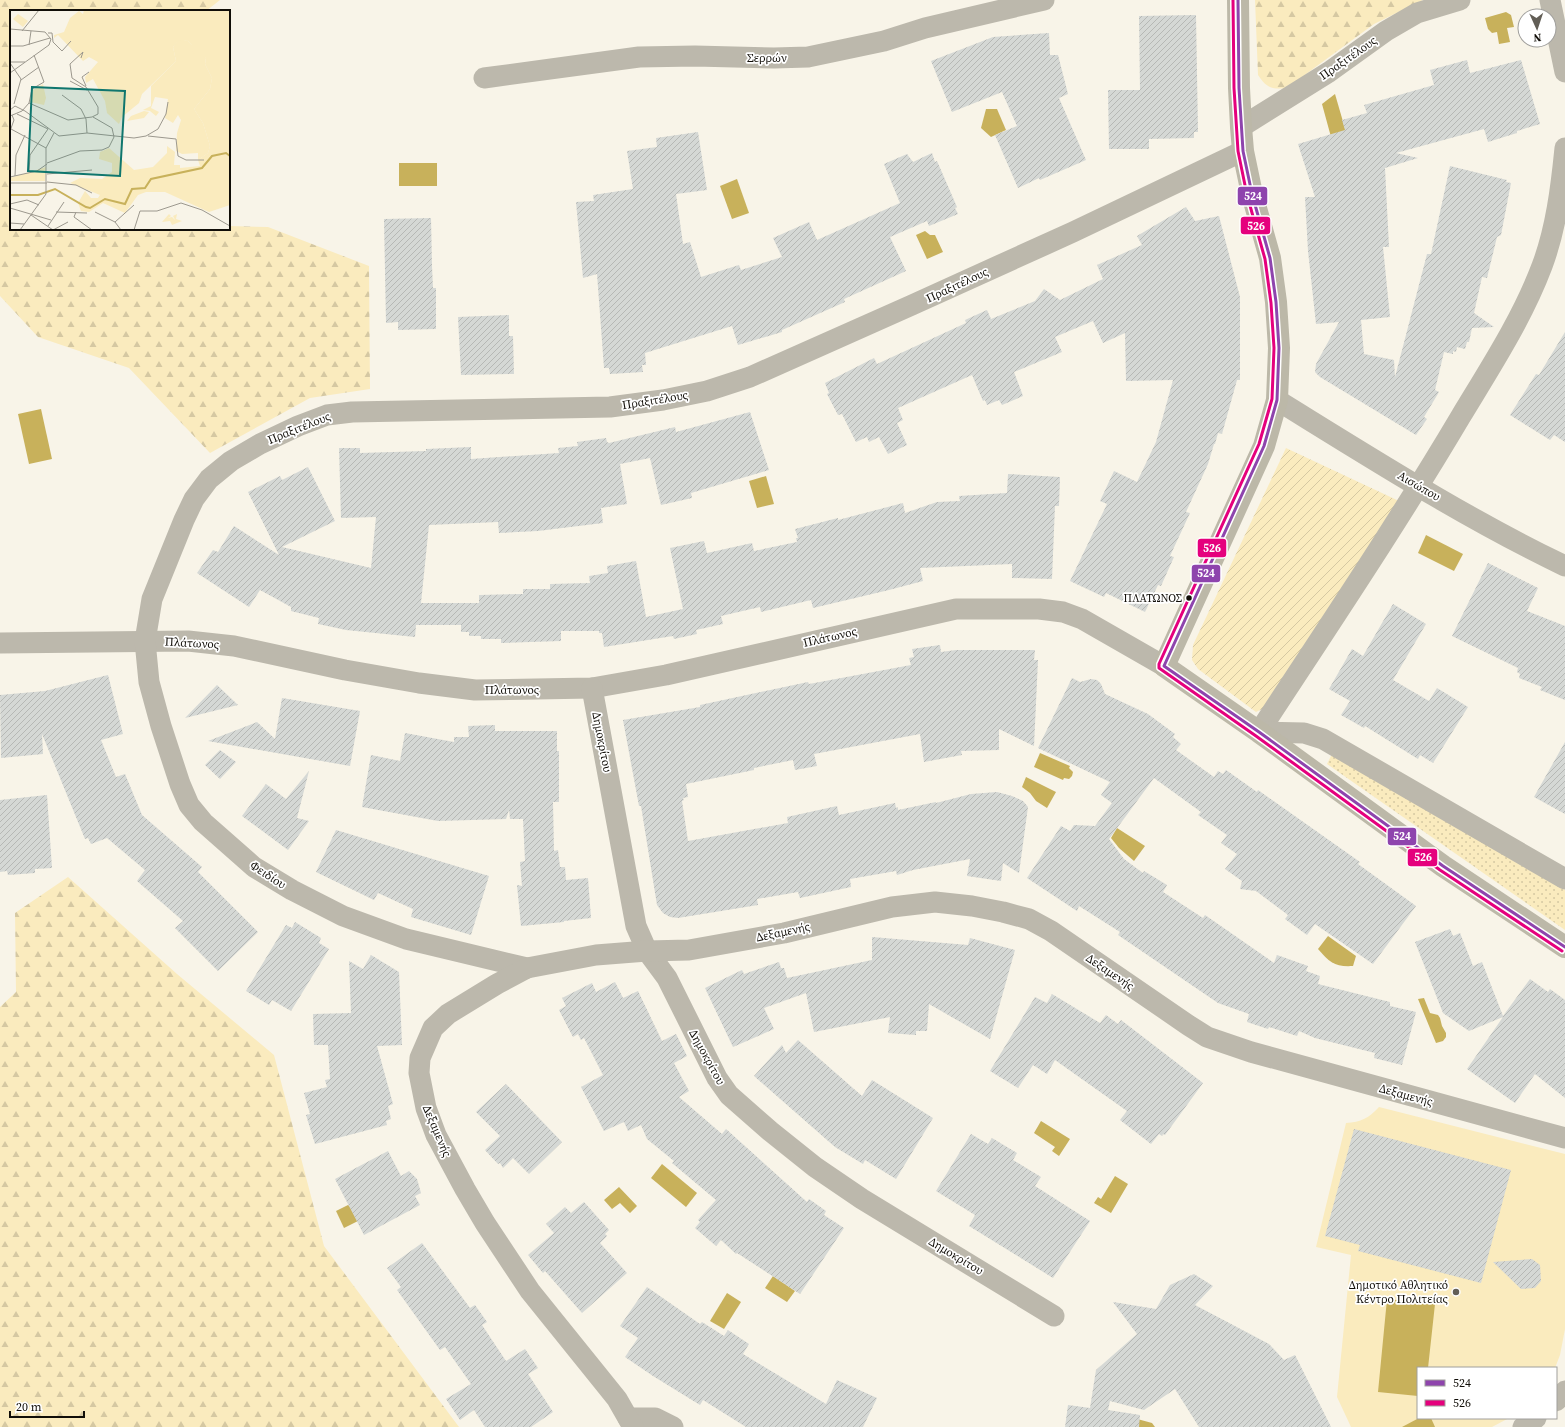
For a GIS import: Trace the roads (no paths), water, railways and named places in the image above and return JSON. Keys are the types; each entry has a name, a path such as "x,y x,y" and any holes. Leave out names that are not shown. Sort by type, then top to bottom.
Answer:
{"street":[{"name":"Σερρών","path":"484,78 639,58 696,56 774,58 808,57 884,41 925,28 1044,0"},
{"path":"1164,666 1264,446 1277,400 1279,348 1276,302 1270,258 1252,194 1243,151 1239,88 1238,0"},
{"name":"Πραξιτέλους","path":"1241,127 1329,72 1392,28 1417,13 1460,0"},
{"path":"1550,0 1565,72"},
{"path":"1259,732 1419,487 1527,302 1543,265 1554,224 1561,185 1565,148"},
{"name":"Πραξιτέλους","path":"145,641 152,599 194,499 209,479 231,461 260,444 298,426 327,414 352,412 610,407 664,400 707,390 750,377 912,305 1073,232 1243,151"},
{"name":"Αισώπου","path":"1277,400 1419,487 1540,554 1565,566"},
{"name":"Πλάτωνος","path":"0,644 188,641 234,646 345,670 419,683 475,690 592,688 666,675 956,609 1033,609 1063,612 1082,618 1164,666 1259,732 1442,866 1565,946"},
{"name":"Φειδίου","path":"145,641 149,682 161,726 180,784 189,805 203,822 254,867 292,890 343,916 406,939 527,968"},
{"name":"Δημοκρίτου","path":"592,688 636,926 647,951 667,978 713,1071 729,1095 770,1131 815,1167 862,1199 1054,1316"},
{"path":"1259,732 1304,733 1323,739 1565,879"},
{"name":"Δεξαμενής","path":"631,1422 617,1399 530,1291 502,1250 445,1153 436,1135 426,1108 419,1073 420,1058 433,1028 448,1014 497,984 527,968 596,955 647,951 689,950 784,933 900,906 935,902 1003,912 1029,919 1051,931 1207,1037 1251,1052 1565,1138"},
{"path":"1557,1401 1565,1391"},
{"path":"631,1422 655,1418 673,1427"},
{"path":"1523,1427 1535,1419"}],"place":[{"name":"ΠΛΑΤΩΝΟΣ","path":"1189,598"},
{"name":"Δημοτικό Αθλητικό Κέντρο Πολιτείας","path":"1456,1292"}]}
